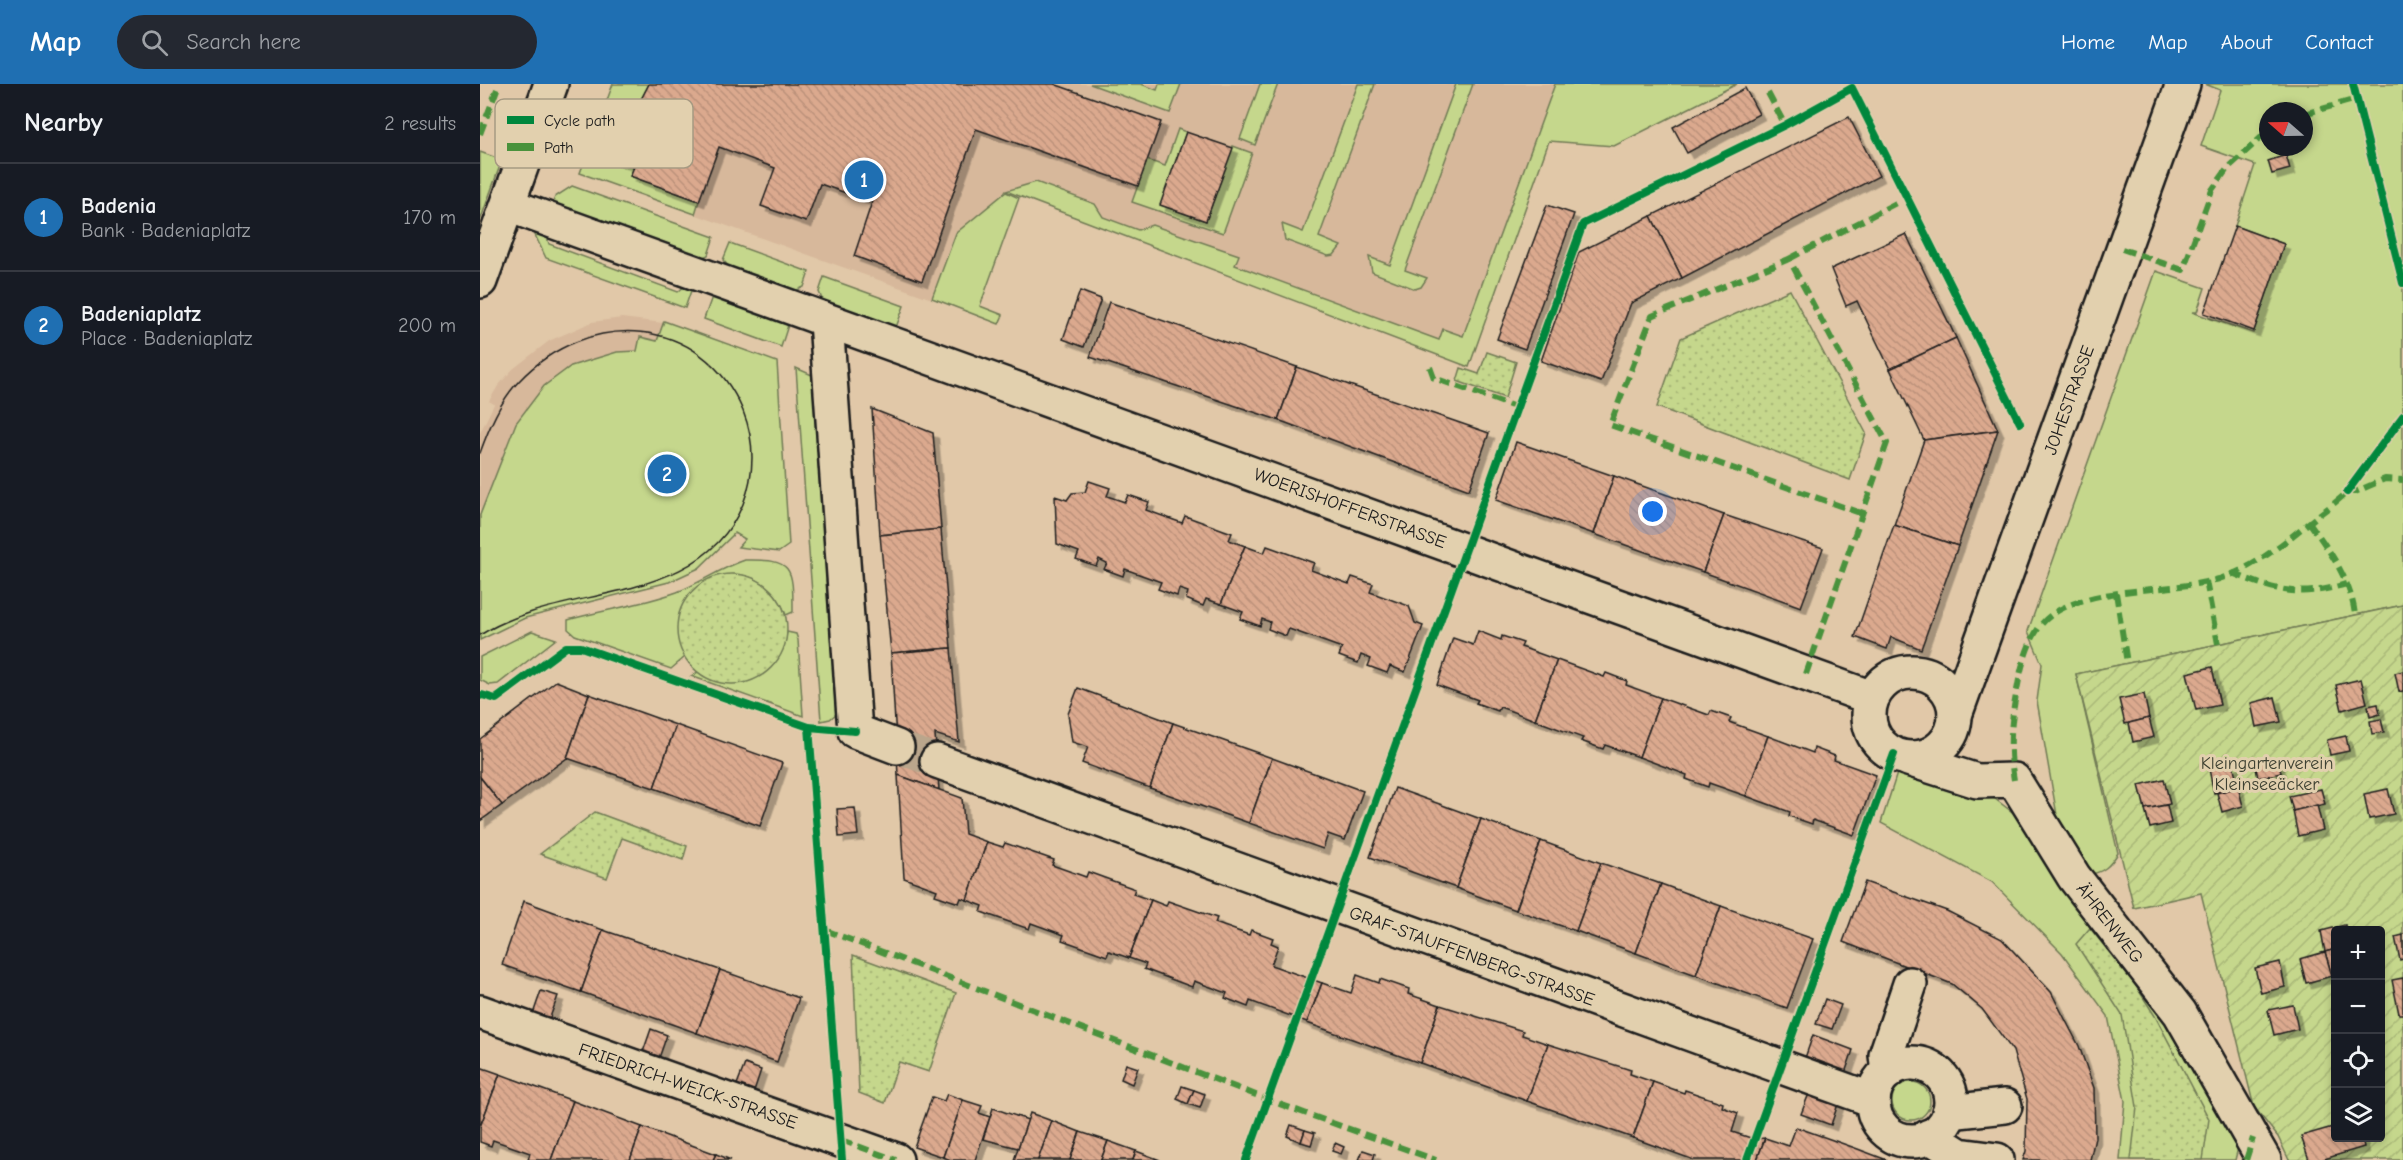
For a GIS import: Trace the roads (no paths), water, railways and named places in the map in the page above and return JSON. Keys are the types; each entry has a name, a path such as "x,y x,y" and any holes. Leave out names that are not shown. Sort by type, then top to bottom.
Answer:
{"street":[{"path":"546,99 551,84"},
{"name":"JOHESTRASSE","path":"1955,715 2182,84"},
{"path":"480,281 521,168"},
{"name":"WOERISHOFFERSTRASSE","path":"508,204 1872,698"},
{"path":"826,321 855,731 897,747"},
{"path":"1924,673 1939,681 1952,699 1955,715 1953,728 1946,741 1935,751 1908,759 1884,747 1874,735 1869,718 1872,698 1884,682 1897,674 1924,673"},
{"name":"ÄHRENWEG","path":"1908,759 1977,781 2014,780 2073,877 2180,1012 2264,1160"},
{"name":"GRAF-STAUFFENBERG-STRASSE","path":"937,761 1881,1086"},
{"path":"1910,984 1886,1055 1875,1115 1891,1134 1914,1140 1939,1124 2005,1106"},
{"name":"FRIEDRICH-WEICK-STRASSE","path":"480,1012 896,1160"},
{"path":"1881,1086 1910,1063 1933,1069 1948,1088 1939,1124 1959,1155 1997,1160"}],"tunnel":[{"path":"897,747 937,761"}],"tram line":[{"path":"480,453 491,425 506,397 519,381 546,358 577,342 609,333 641,332 672,339 700,355 724,379 747,422 752,458 750,481 743,504 722,538 695,561 662,578 513,618 480,635"}],"place":[{"name":"Badenia","path":"864,180"},
{"name":"Badeniaplatz","path":"667,474"}],"park label":[{"name":"Kleingartenverein Kleinseeäcker","path":"2267,773"}]}
